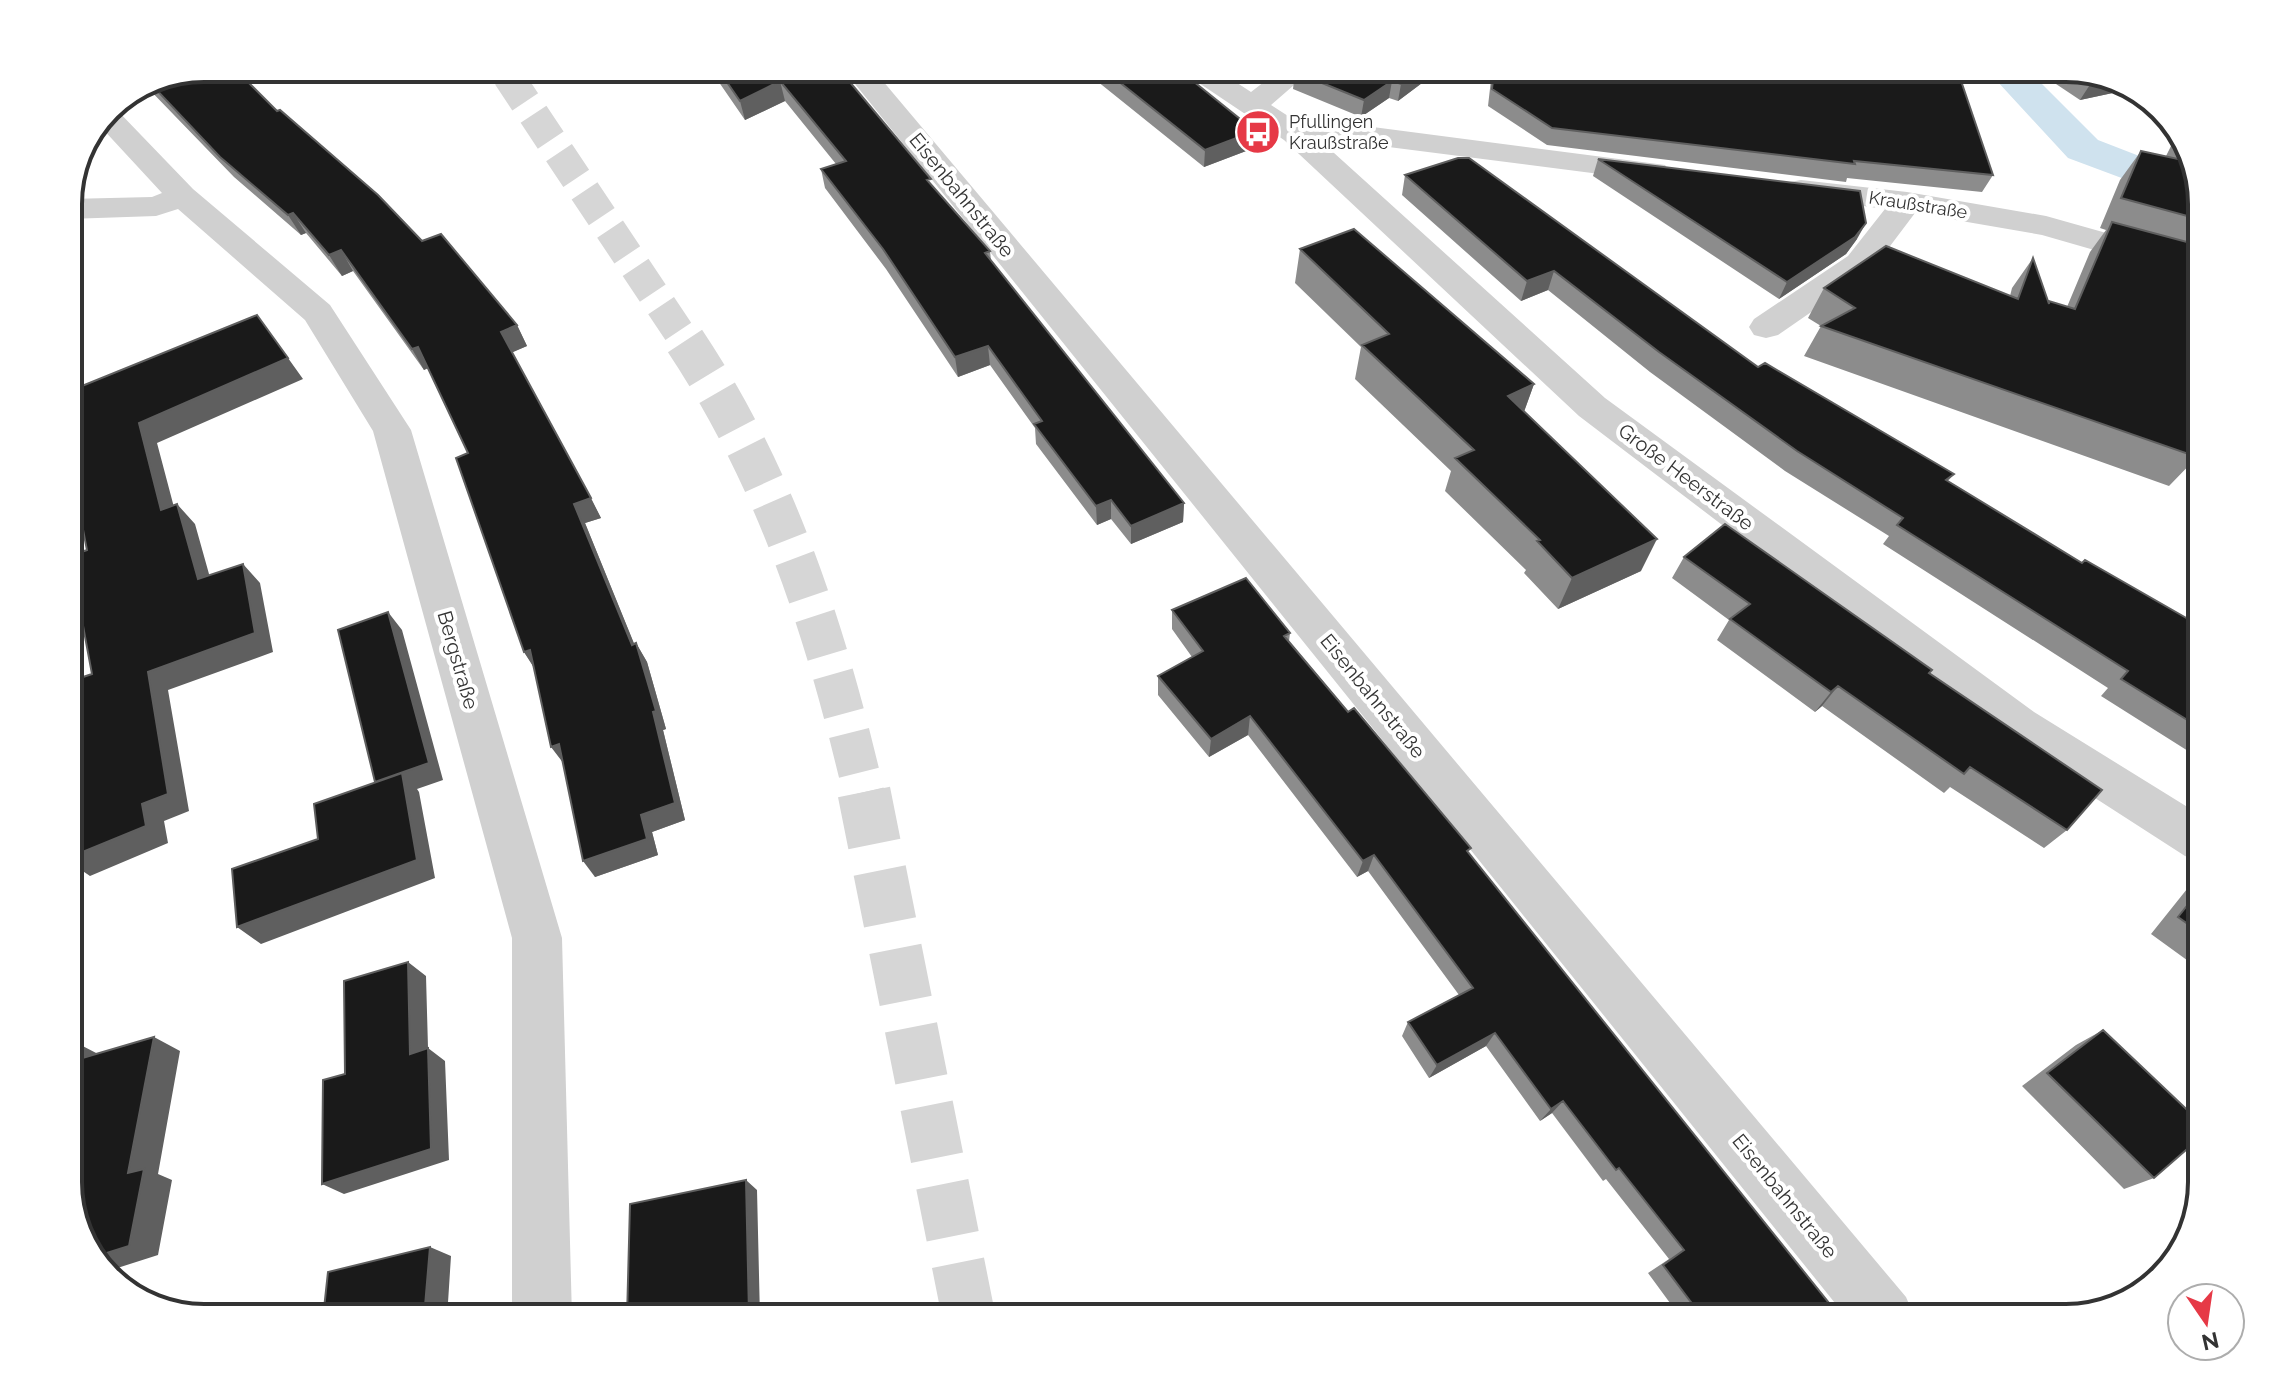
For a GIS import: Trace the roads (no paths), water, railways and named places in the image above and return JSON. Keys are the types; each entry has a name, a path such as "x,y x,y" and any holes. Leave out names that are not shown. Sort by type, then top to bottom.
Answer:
{"street":[{"name":"Eisenbahnstraße","path":"868,82 1873,1304"},
{"name":"Große Heerstraße","path":"1216,82 1295,134 1592,407 2018,725 2188,832"},
{"path":"1252,106 1282,82"},
{"name":"Bergstraße","path":"114,123 182,196 318,313 392,430 537,938 542,1304"},
{"path":"1295,134 1365,135 1686,176"},
{"name":"Kraußstraße","path":"1765,185 1907,202 2046,226 2188,267"},
{"path":"82,209 156,206 182,196"},
{"path":"1766,327 1860,263 1907,202"}],"waterway":[{"path":"2018,82 2083,149 2187,189"}],"tunnel":[{"path":"512,82 686,343"},
{"path":"685,341 747,448 795,559 833,675 864,794"},
{"path":"864,792 966,1304"}],"place":[{"name":"Pfullingen Kraußstraße","path":"1258,132"}]}
